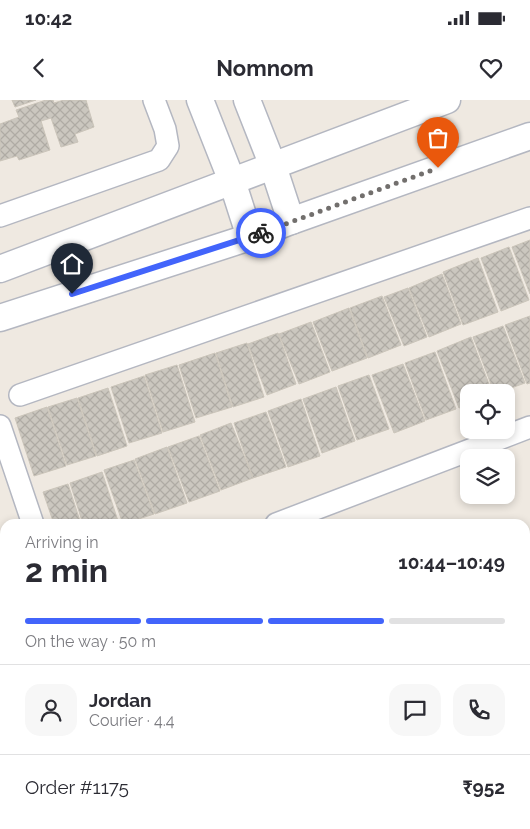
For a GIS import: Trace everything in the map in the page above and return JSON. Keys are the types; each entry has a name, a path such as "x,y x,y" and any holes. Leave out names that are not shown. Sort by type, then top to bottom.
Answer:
{"street":[{"path":"0,216 159,160 168,146 165,129 154,100"},
{"path":"200,100 232,181 250,237"},
{"path":"247,100 273,166 291,220"},
{"path":"0,269 447,100"},
{"path":"0,318 250,237 291,220 530,136"},
{"path":"20,395 530,218"},
{"path":"0,426 31,519"},
{"path":"289,519 530,427"}],"building":[{"path":"12,100 36,100 15,107"},
{"path":"46,100 53,100 54,103 64,100 86,100 94,127 75,134 78,142 61,147 51,118 41,121 50,150 19,160 17,156 0,161 0,124 19,117 16,110"},
{"path":"530,240 530,294 512,247"},
{"path":"509,247 529,300 501,311 481,258"},
{"path":"478,258 498,312 463,325 443,272"},
{"path":"442,274 461,324 429,337 409,288"},
{"path":"408,288 427,337 404,346 384,297"},
{"path":"382,296 401,345 368,358 350,308"},
{"path":"349,308 367,358 332,371 313,322"},
{"path":"530,316 530,383 527,384 505,325"},
{"path":"311,322 330,372 299,384 279,334"},
{"path":"503,326 525,383 515,387 515,384 491,384 473,337"},
{"path":"278,333 296,384 267,395 248,344"},
{"path":"471,337 489,384 460,384 459,408 437,351"},
{"path":"247,343 264,397 233,407 216,353"},
{"path":"435,352 456,409 426,420 405,363"},
{"path":"215,353 232,407 196,418 179,365"},
{"path":"403,364 425,421 394,433 372,375"},
{"path":"177,365 195,422 163,432 145,375"},
{"path":"369,375 389,429 357,440 338,386"},
{"path":"144,376 162,433 129,443 111,387"},
{"path":"336,387 355,441 322,453 303,399"},
{"path":"108,388 127,446 97,456 78,398"},
{"path":"77,398 96,456 67,465 48,407"},
{"path":"301,399 320,456 288,467 268,411"},
{"path":"47,407 66,466 34,476 15,418"},
{"path":"266,412 286,467 253,478 234,423"},
{"path":"231,423 253,478 221,490 200,435"},
{"path":"199,436 220,491 189,502 168,447"},
{"path":"167,447 187,503 155,514 135,459"},
{"path":"134,460 154,514 138,519 121,519 104,470"},
{"path":"102,472 117,519 81,519 70,483"},
{"path":"68,484 79,519 52,519 43,492"}],"way so far":[{"path":"261,233 291,220 438,168"}],"route":[{"path":"72,294 261,233"}]}
